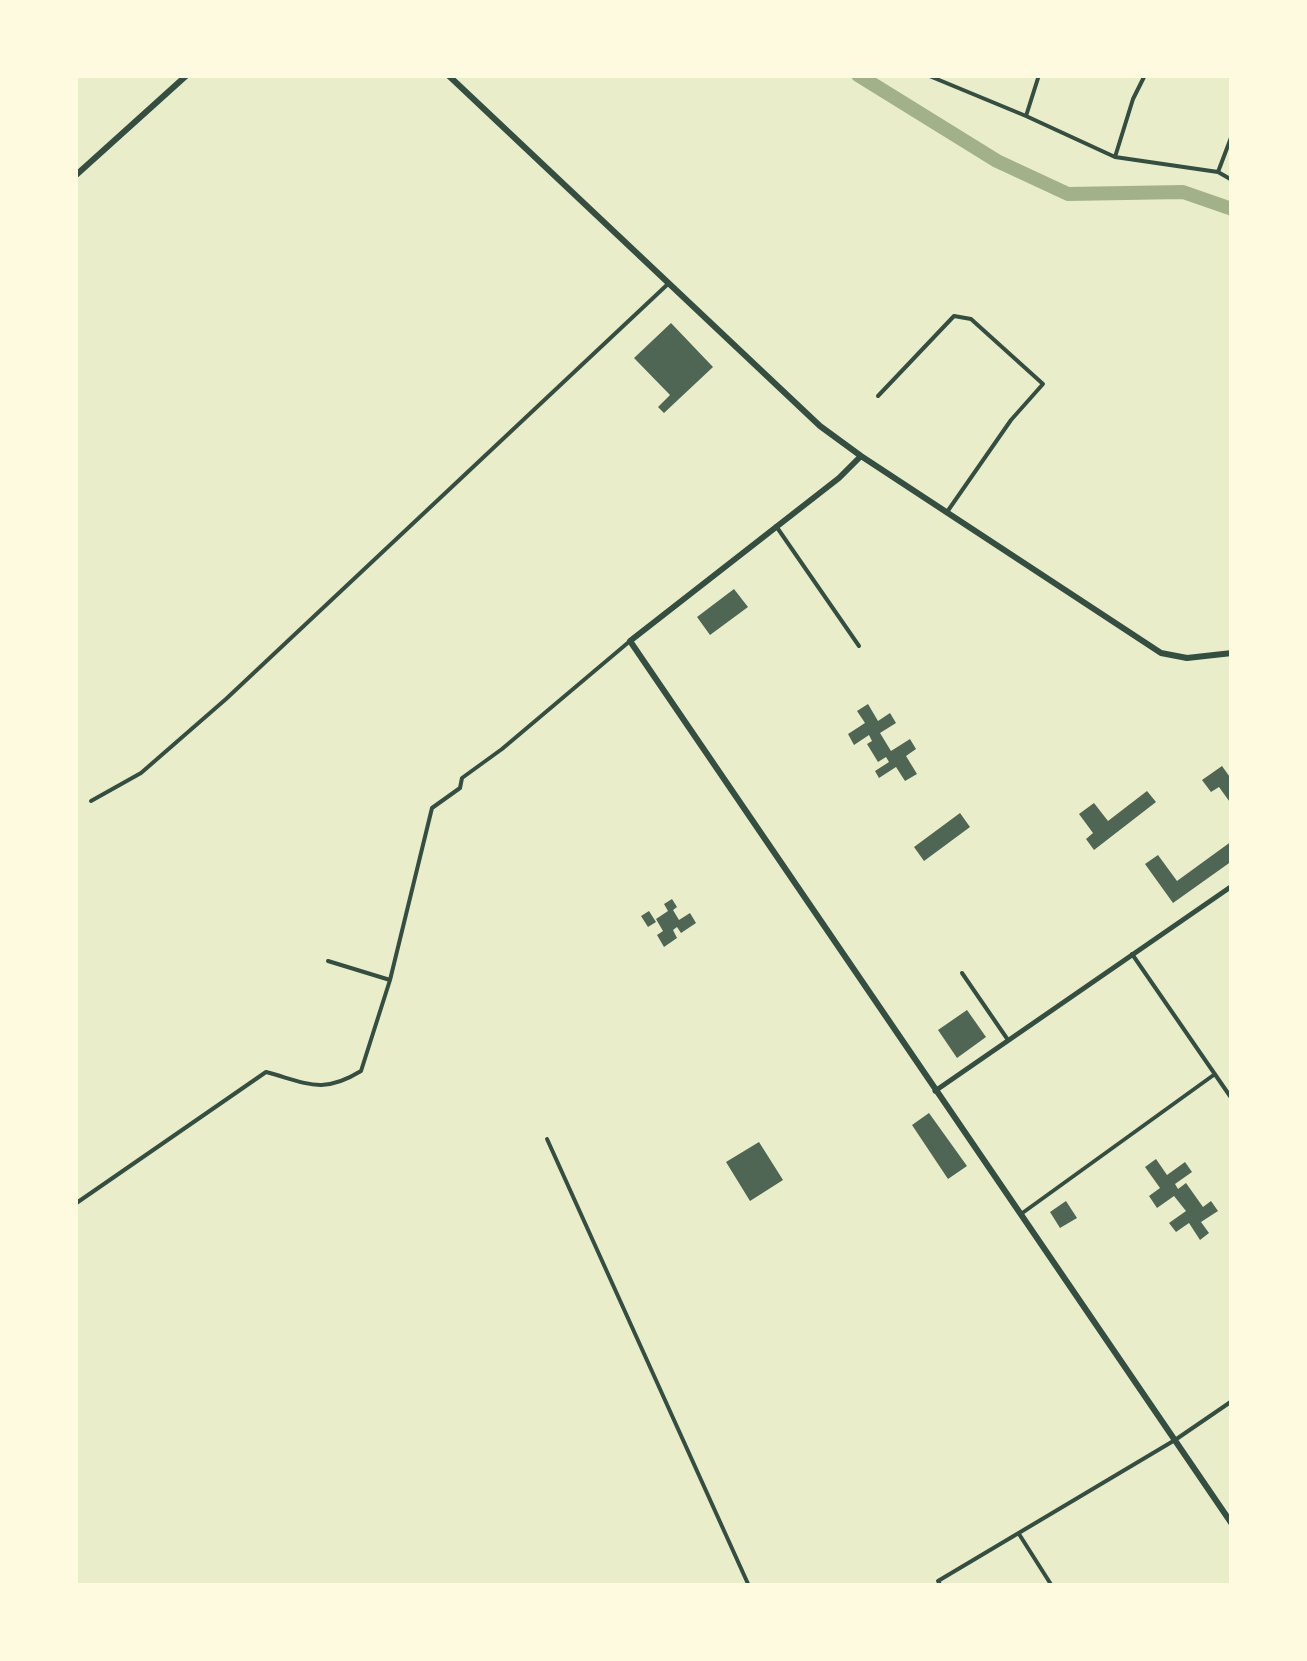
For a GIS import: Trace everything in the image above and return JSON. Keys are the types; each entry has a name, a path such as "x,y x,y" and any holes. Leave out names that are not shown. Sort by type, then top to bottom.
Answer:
{"main road":[{"path":"75,176 187,75"},
{"path":"448,75 820,426 1161,653 1188,658 1232,654"},
{"path":"861,456 839,478 630,641 1232,1524"}],"street":[{"path":"927,75 1115,156 1218,172 1232,180"},
{"path":"1026,116 1039,75"},
{"path":"1115,156 1145,75"},
{"path":"1218,172 1232,135"},
{"path":"91,801 142,773 226,699 669,283"},
{"path":"878,396 954,316 971,320 1043,384 1011,420 948,512"},
{"path":"776,526 859,646"},
{"path":"75,1204 266,1072 323,1087 340,1084 361,1071 390,980 432,808 460,788 462,778 630,641"},
{"path":"936,1091 1232,886"},
{"path":"1132,954 1232,1099"},
{"path":"328,960 390,980"},
{"path":"962,974 1010,1042"},
{"path":"1020,1214 1215,1074"},
{"path":"548,1139 748,1586"},
{"path":"939,1584 1232,1401"},
{"path":"1019,1534 1052,1586"}],"building":[{"path":"671,323 713,367 664,413 658,407 670,395 634,358"},
{"path":"734,589 748,607 710,635 697,617"},
{"path":"868,704 878,721 890,713 896,723 880,733 891,751 910,739 916,749 906,756 917,774 905,781 896,767 879,778 875,771 889,762 886,757 878,762 867,744 872,741 869,735 854,745 848,734 865,723 857,711"},
{"path":"1222,766 1232,780 1232,805 1219,787 1211,792 1202,780"},
{"path":"1147,791 1156,802 1094,850 1086,839 1093,833 1079,814 1094,803 1108,821"},
{"path":"960,813 970,827 924,861 914,847"},
{"path":"1232,841 1232,861 1173,903 1145,864 1158,855 1177,881"},
{"path":"672,899 679,920 690,913 696,923 681,933 677,927 673,930 677,938 664,947 657,935 663,931 656,919 668,911 664,904"},
{"path":"649,911 656,922 648,927 641,916"},
{"path":"967,1010 986,1037 957,1058 938,1030"},
{"path":"929,1113 967,1166 948,1179 912,1125"},
{"path":"759,1142 783,1180 750,1201 726,1162"},
{"path":"1156,1159 1167,1175 1185,1162 1192,1172 1175,1184 1178,1189 1186,1183 1203,1207 1211,1201 1218,1211 1201,1222 1209,1233 1200,1240 1189,1223 1176,1232 1169,1223 1186,1211 1174,1196 1157,1208 1149,1196 1160,1188 1145,1167"},
{"path":"1066,1201 1077,1218 1060,1228 1050,1212"}],"waterway":[{"path":"858,75 997,161 1068,194 1183,192 1232,209"}]}
